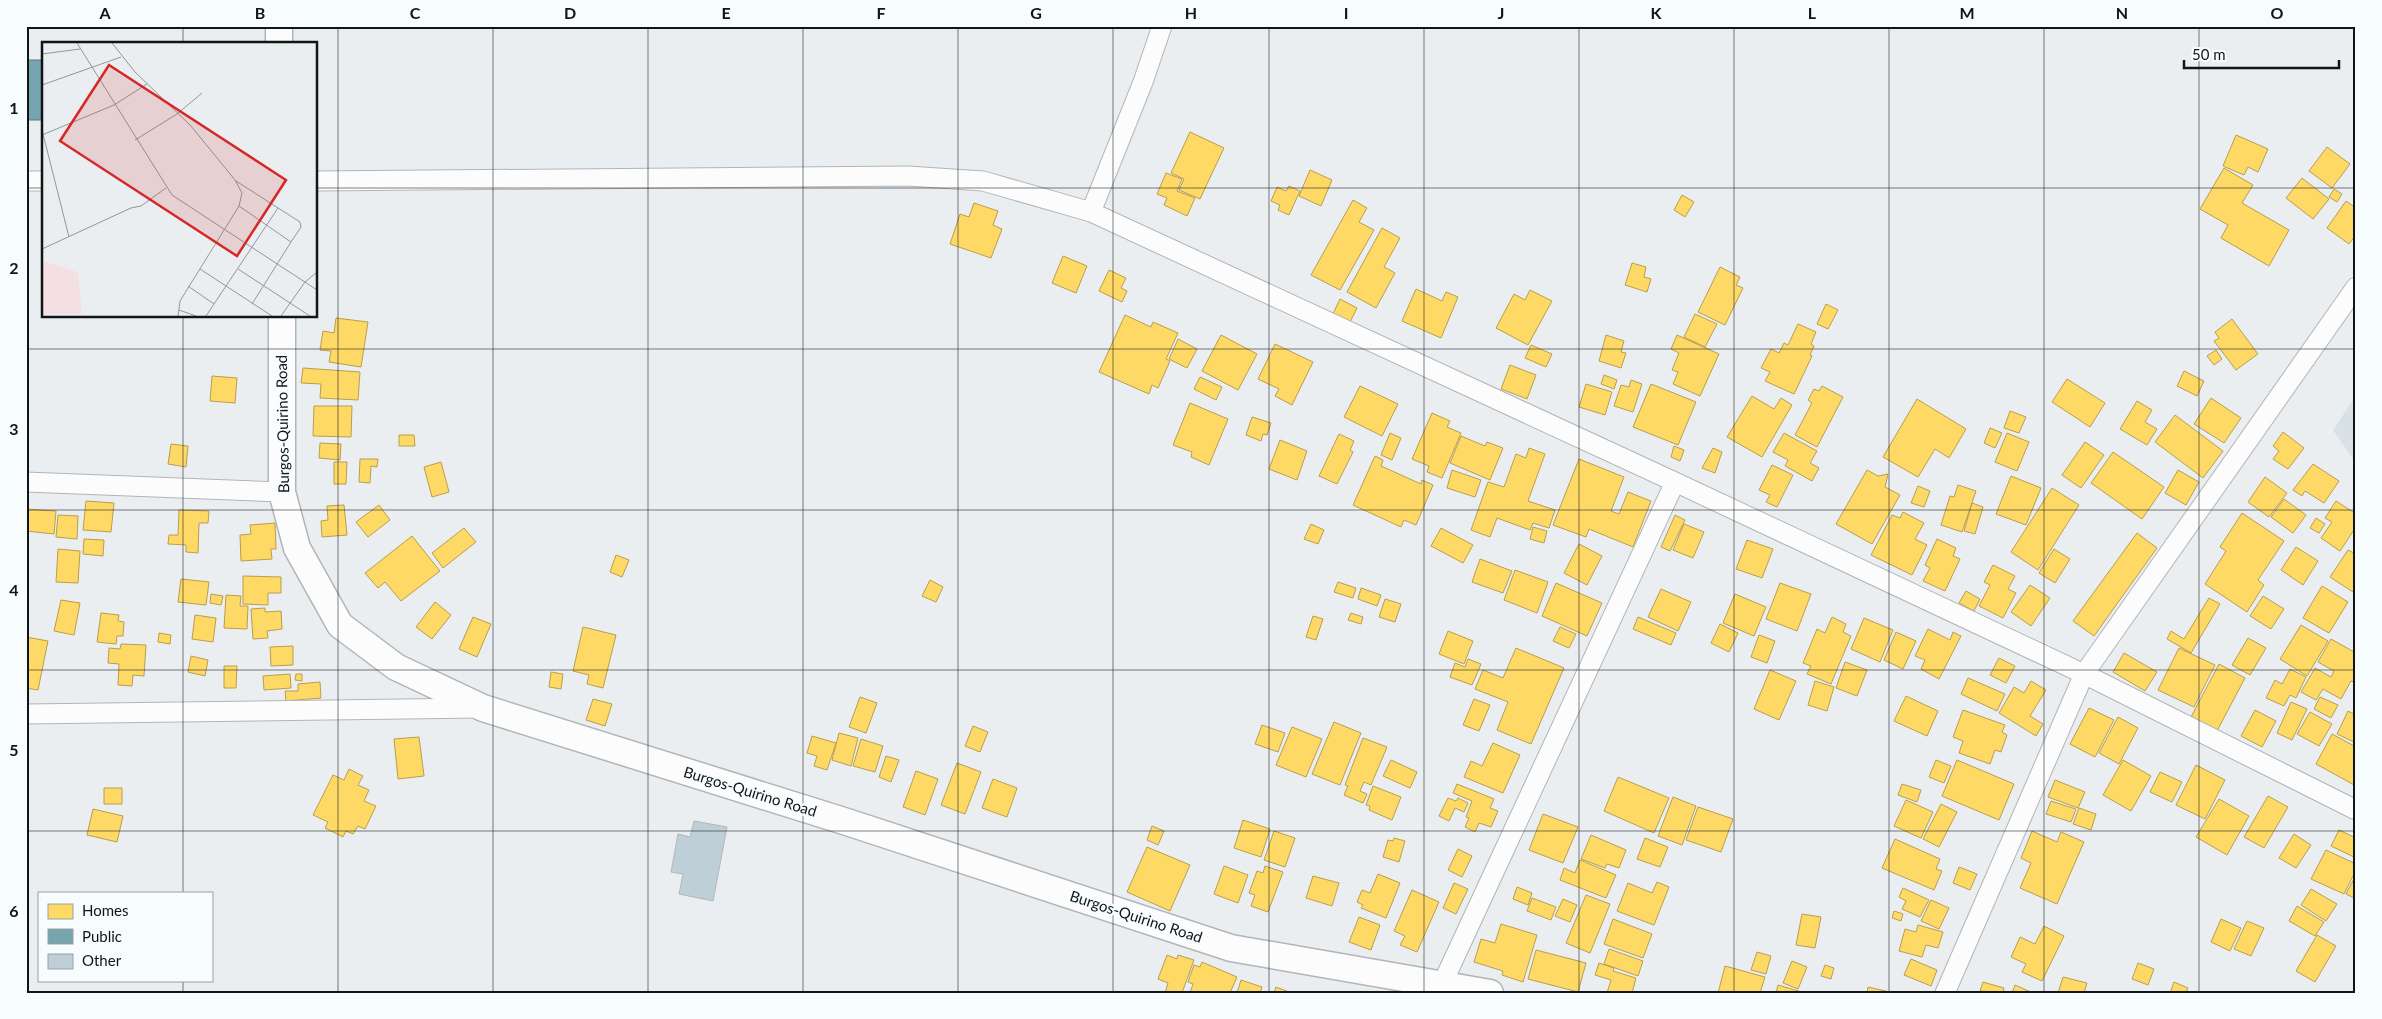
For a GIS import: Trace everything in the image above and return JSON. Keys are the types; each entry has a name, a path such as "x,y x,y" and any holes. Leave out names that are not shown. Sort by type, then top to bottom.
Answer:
{"street":[{"path":"279,26 280,42"},
{"path":"1091,212 1143,82 1162,26"},
{"path":"318,181 908,176 983,181 1091,212 1675,482 2084,674 2356,810"},
{"path":"26,181 42,181"},
{"path":"1945,993 2084,674 2356,287"},
{"name":"Burgos-Quirino Road","path":"282,318 282,492 297,548 340,625 396,667 483,708 856,825 1231,948 1440,988 1490,993"},
{"path":"26,482 282,492"},
{"path":"1440,988 1675,482"},
{"path":"26,714 483,708"}],"shaded area":[{"path":"2356,396 2356,463 2333,430"}],"building: Homes":[{"path":"1190,132 1224,148 1200,199 1179,190 1184,179 1171,173"},
{"path":"2236,135 2268,149 2258,172 2248,167 2244,175 2223,166"},
{"path":"2327,147 2350,164 2332,188 2309,171"},
{"path":"2224,168 2253,185 2242,203 2289,230 2269,266 2221,238 2228,225 2200,209"},
{"path":"1310,170 1332,180 1321,206 1299,196"},
{"path":"1166,173 1182,179 1177,191 1195,198 1187,216 1164,205 1167,198 1157,194"},
{"path":"2302,178 2329,199 2313,219 2286,198"},
{"path":"1289,186 1300,191 1289,215 1278,210 1280,205 1271,201 1277,187 1286,191"},
{"path":"2334,189 2342,194 2337,202 2329,197"},
{"path":"1682,195 1694,202 1685,217 1674,210"},
{"path":"1353,200 1367,208 1359,222 1374,230 1340,290 1311,275"},
{"path":"2346,201 2356,208 2356,235 2349,244 2327,228"},
{"path":"974,203 998,211 993,225 1002,229 991,258 950,244 960,214 969,217"},
{"path":"1382,228 1400,238 1384,267 1395,273 1376,308 1347,292"},
{"path":"1063,256 1087,266 1076,293 1052,283"},
{"path":"1632,263 1646,267 1644,277 1651,279 1647,292 1625,285"},
{"path":"1720,267 1740,277 1736,285 1743,288 1725,325 1698,312"},
{"path":"1109,270 1126,278 1121,288 1127,291 1122,302 1099,291"},
{"path":"1416,289 1442,301 1446,292 1458,297 1441,338 1402,321"},
{"path":"1530,290 1552,301 1528,345 1496,328 1514,294 1525,300"},
{"path":"1340,299 1357,308 1347,328 1330,320"},
{"path":"1826,304 1838,310 1828,329 1817,324"},
{"path":"1695,314 1717,324 1705,347 1684,337"},
{"path":"1125,315 1151,327 1153,322 1178,333 1166,359 1170,361 1158,388 1152,385 1149,394 1099,372"},
{"path":"336,318 368,322 361,367 329,362 331,351 320,350 323,331 334,333"},
{"path":"2232,319 2258,354 2236,370 2214,341 2219,338 2215,332"},
{"path":"1798,324 1816,332 1811,344 1814,346 1810,355 1812,356 1794,394 1765,381 1770,372 1761,368 1771,349 1779,353 1784,343 1788,345"},
{"path":"1221,335 1257,354 1238,390 1202,371"},
{"path":"1606,335 1624,341 1621,352 1626,353 1621,368 1599,361"},
{"path":"1677,335 1719,354 1700,396 1673,384 1678,372 1672,370 1679,353 1671,349"},
{"path":"1178,339 1197,349 1187,368 1169,359"},
{"path":"1275,344 1313,362 1292,405 1275,396 1279,389 1258,379"},
{"path":"1531,345 1552,354 1546,367 1525,358"},
{"path":"2216,350 2222,359 2214,365 2207,356"},
{"path":"1510,365 1536,375 1527,399 1501,389"},
{"path":"303,368 360,372 358,400 320,398 321,384 301,383"},
{"path":"2184,371 2204,381 2197,396 2177,386"},
{"path":"1604,375 1617,380 1614,389 1601,384"},
{"path":"212,376 237,378 235,403 210,401"},
{"path":"1200,377 1222,387 1216,400 1194,389"},
{"path":"2067,379 2105,403 2090,427 2052,402"},
{"path":"1631,380 1642,384 1633,412 1614,406 1621,385 1629,387"},
{"path":"1586,384 1612,392 1605,415 1579,407"},
{"path":"1651,384 1696,402 1678,445 1633,427"},
{"path":"1360,386 1398,404 1382,436 1344,417"},
{"path":"1822,386 1843,397 1817,447 1795,435 1812,403 1808,400 1814,389 1819,391"},
{"path":"1752,396 1774,409 1781,398 1792,405 1762,457 1727,437"},
{"path":"2211,398 2241,418 2224,443 2194,424"},
{"path":"1917,399 1966,429 1949,458 1935,449 1918,477 1883,457"},
{"path":"2137,401 2152,410 2145,422 2157,429 2147,445 2120,429"},
{"path":"1190,403 1228,419 1209,465 1191,457 1192,452 1173,445"},
{"path":"314,406 352,406 351,437 313,436"},
{"path":"2010,411 2026,417 2019,433 2004,428"},
{"path":"1432,413 1450,421 1447,427 1461,433 1442,478 1427,472 1429,466 1412,459"},
{"path":"2175,415 2223,451 2203,478 2155,442"},
{"path":"1252,417 1271,423 1267,435 1263,434 1261,441 1246,435"},
{"path":"1990,428 2002,433 1995,448 1984,443"},
{"path":"2283,432 2304,448 2288,469 2273,459 2279,451 2273,446"},
{"path":"1390,433 1401,438 1392,460 1381,455"},
{"path":"1784,433 1817,451 1810,463 1819,468 1812,481 1785,466 1788,460 1773,452"},
{"path":"2007,433 2029,442 2017,471 1995,462"},
{"path":"1339,434 1354,441 1350,450 1353,452 1337,484 1319,476"},
{"path":"399,435 414,435 415,446 399,446"},
{"path":"1461,436 1485,446 1487,442 1503,448 1490,480 1450,463"},
{"path":"1280,440 1307,451 1297,480 1269,469"},
{"path":"2085,442 2104,455 2081,488 2062,475"},
{"path":"320,443 341,444 340,460 319,458"},
{"path":"171,444 188,446 186,467 168,464"},
{"path":"1674,446 1684,450 1680,461 1671,457"},
{"path":"1529,448 1545,454 1528,501 1555,510 1549,528 1533,523 1530,530 1497,518 1490,537 1471,530 1488,482 1504,487 1516,454 1526,458"},
{"path":"1713,448 1722,452 1715,473 1702,468"},
{"path":"2113,452 2164,487 2142,519 2091,483"},
{"path":"1375,456 1383,460 1381,466 1421,484 1422,480 1433,485 1416,525 1404,520 1401,527 1353,505"},
{"path":"360,459 378,459 377,467 371,466 370,483 359,482"},
{"path":"1579,459 1624,477 1611,511 1619,514 1628,492 1651,501 1633,547 1589,529 1586,537 1553,525"},
{"path":"334,462 347,462 346,484 334,484"},
{"path":"441,462 449,492 432,497 424,467"},
{"path":"2313,464 2339,481 2324,503 2305,491 2302,496 2293,490"},
{"path":"1772,465 1793,475 1777,507 1766,502 1770,495 1759,490"},
{"path":"1452,470 1481,480 1475,497 1447,488"},
{"path":"1867,470 1878,476 1888,474 1885,487 1900,495 1872,544 1836,524"},
{"path":"2178,470 2199,482 2186,505 2165,493"},
{"path":"2011,476 2041,488 2026,525 1996,514"},
{"path":"2265,477 2287,493 2269,517 2248,502"},
{"path":"1958,485 1976,491 1962,532 1941,525 1950,496 1954,497"},
{"path":"1918,486 1930,491 1924,507 1911,503"},
{"path":"2052,488 2079,505 2038,570 2011,552"},
{"path":"2284,499 2306,515 2293,533 2271,517"},
{"path":"86,501 114,503 111,532 83,530"},
{"path":"2336,501 2356,514 2356,527 2340,551 2321,538 2332,522 2325,518"},
{"path":"1972,503 1983,507 1975,534 1964,531"},
{"path":"344,505 347,535 322,537 321,521 328,520 327,506"},
{"path":"379,505 390,520 368,537 356,522"},
{"path":"26,509 56,511 54,534 26,531"},
{"path":"179,510 209,511 208,523 199,523 198,553 186,552 186,545 168,544 169,535 178,535"},
{"path":"1903,512 1924,523 1915,539 1927,545 1912,575 1871,555 1892,515 1900,518"},
{"path":"2242,513 2284,541 2258,580 2264,585 2247,612 2205,584 2226,551 2220,547"},
{"path":"58,515 78,516 77,539 56,537"},
{"path":"1675,515 1685,520 1670,551 1661,547"},
{"path":"2316,518 2325,524 2319,533 2310,528"},
{"path":"275,523 276,549 271,549 272,559 241,561 240,535 251,534 250,525"},
{"path":"1311,524 1324,530 1318,544 1304,539"},
{"path":"1684,524 1704,532 1693,558 1673,550"},
{"path":"1533,527 1547,531 1544,543 1530,539"},
{"path":"464,528 476,542 443,568 432,553"},
{"path":"1441,528 1473,545 1463,563 1431,546"},
{"path":"2137,533 2157,548 2094,636 2073,621"},
{"path":"412,536 440,571 401,601 385,582 378,588 365,573"},
{"path":"84,539 104,540 103,556 83,554"},
{"path":"1937,539 1956,548 1953,556 1960,559 1945,591 1923,581 1930,568 1925,565"},
{"path":"1747,540 1773,549 1762,578 1736,569"},
{"path":"1579,544 1602,556 1587,585 1564,573"},
{"path":"2296,547 2318,561 2303,585 2281,570"},
{"path":"58,549 80,551 78,583 56,582"},
{"path":"2054,549 2070,559 2055,583 2039,573"},
{"path":"2348,550 2356,554 2356,588 2353,592 2330,577"},
{"path":"616,555 629,560 622,577 610,572"},
{"path":"1480,559 1512,571 1503,593 1472,582"},
{"path":"1993,565 2015,576 2008,589 2016,593 2003,618 1979,606 1990,585 1984,582"},
{"path":"1515,570 1548,582 1537,613 1504,600"},
{"path":"243,576 281,577 281,593 268,593 268,605 243,604"},
{"path":"181,579 209,582 206,605 178,602"},
{"path":"930,580 943,587 936,602 922,596"},
{"path":"1338,582 1356,588 1353,598 1334,592"},
{"path":"1556,583 1602,603 1587,636 1542,616"},
{"path":"1780,583 1811,594 1797,631 1766,619"},
{"path":"2030,585 2050,598 2031,626 2011,612"},
{"path":"2322,586 2348,602 2329,633 2303,618"},
{"path":"1361,588 1381,595 1377,606 1358,599"},
{"path":"1661,589 1691,602 1678,631 1648,617"},
{"path":"1966,591 1980,599 1974,611 1959,603"},
{"path":"211,594 223,596 221,605 210,603"},
{"path":"1735,594 1766,607 1754,636 1723,623"},
{"path":"226,595 241,596 240,606 248,606 247,629 224,628"},
{"path":"2263,596 2284,609 2271,629 2250,616"},
{"path":"2209,598 2220,604 2191,653 2167,639 2171,631 2184,639"},
{"path":"1385,599 1401,604 1395,622 1379,617"},
{"path":"61,600 80,603 74,635 54,631"},
{"path":"435,602 451,615 432,639 416,627"},
{"path":"265,608 265,612 281,611 282,629 267,631 268,638 253,639 251,609"},
{"path":"101,613 119,615 118,621 124,622 123,636 117,636 116,644 97,642"},
{"path":"1351,613 1363,617 1361,624 1348,620"},
{"path":"195,615 216,618 213,642 192,639"},
{"path":"1313,616 1323,619 1316,640 1306,637"},
{"path":"473,617 491,624 477,657 459,649"},
{"path":"1638,617 1676,633 1671,645 1633,629"},
{"path":"1832,617 1846,624 1843,632 1851,636 1831,684 1807,674 1811,666 1803,663 1817,629 1825,633"},
{"path":"1864,618 1893,630 1880,662 1851,649"},
{"path":"1720,624 1738,633 1729,652 1711,643"},
{"path":"2301,625 2328,641 2307,676 2280,659"},
{"path":"583,627 616,635 603,688 587,684 589,675 573,671"},
{"path":"1560,627 1576,634 1569,648 1553,641"},
{"path":"1928,629 1950,640 1953,632 1961,636 1939,679 1921,669 1925,660 1915,656"},
{"path":"1448,631 1473,641 1464,664 1439,654"},
{"path":"1896,632 1916,641 1903,669 1884,660"},
{"path":"159,633 171,635 170,644 158,642"},
{"path":"1759,635 1775,641 1767,663 1751,657"},
{"path":"26,637 48,641 38,690 26,688"},
{"path":"2248,638 2266,648 2250,675 2232,665"},
{"path":"2331,639 2356,653 2356,683 2351,681 2341,699 2323,689 2316,700 2301,692 2315,668 2331,677 2334,671 2318,662"},
{"path":"121,644 146,645 144,676 133,675 132,686 118,685 119,664 108,663 109,648 120,649"},
{"path":"293,646 293,665 271,666 270,647"},
{"path":"1516,648 1564,668 1531,744 1497,730 1508,702 1475,689 1483,670 1503,678"},
{"path":"2179,648 2215,665 2194,707 2158,690"},
{"path":"2124,653 2157,672 2145,691 2113,672"},
{"path":"191,656 208,660 205,676 188,672"},
{"path":"1999,658 2015,666 2006,683 1990,675"},
{"path":"1468,659 1481,664 1472,685 1450,677 1455,663 1465,667"},
{"path":"1845,662 1867,670 1857,696 1836,688"},
{"path":"2219,664 2245,678 2217,731 2191,717"},
{"path":"224,666 237,666 236,688 224,688"},
{"path":"2290,669 2306,677 2296,698 2290,695 2284,706 2266,698 2275,680 2282,684"},
{"path":"1770,670 1796,681 1779,720 1754,709"},
{"path":"551,672 563,674 561,689 549,687"},
{"path":"290,674 291,688 264,690 263,676"},
{"path":"296,674 302,674 302,681 295,680"},
{"path":"1968,678 2005,694 1997,711 1961,694"},
{"path":"1815,681 1834,687 1827,711 1808,705"},
{"path":"2031,681 2046,690 2030,716 2043,724 2036,736 1999,713 2014,687 2024,693"},
{"path":"320,682 321,698 286,701 285,691 298,691 298,684"},
{"path":"1906,696 1938,711 1927,736 1894,721"},
{"path":"860,697 877,703 866,733 849,727"},
{"path":"2320,697 2338,705 2331,718 2314,709"},
{"path":"593,699 612,704 605,726 586,720"},
{"path":"1474,699 1490,705 1479,731 1463,725"},
{"path":"2291,702 2307,709 2292,740 2277,733"},
{"path":"2089,708 2114,720 2095,757 2070,744"},
{"path":"1963,710 2005,725 2002,732 2007,735 2001,752 1995,750 1990,764 1959,753 1963,741 1953,737"},
{"path":"2255,710 2276,721 2262,747 2241,736"},
{"path":"2348,711 2356,715 2356,743 2337,734"},
{"path":"2310,712 2332,724 2319,746 2297,734"},
{"path":"2118,717 2138,728 2119,764 2099,753"},
{"path":"1334,722 1361,733 1340,785 1312,774"},
{"path":"1262,725 1285,733 1278,752 1255,744"},
{"path":"973,726 988,732 980,752 965,746"},
{"path":"1292,727 1322,739 1306,777 1276,765"},
{"path":"839,733 858,738 851,766 832,760"},
{"path":"2332,734 2356,747 2356,786 2316,764"},
{"path":"812,736 836,743 827,770 814,766 817,756 807,753"},
{"path":"419,737 424,776 398,779 394,739"},
{"path":"1363,738 1387,747 1371,785 1364,782 1360,791 1367,794 1363,803 1344,795 1348,786 1345,785"},
{"path":"861,739 883,746 875,772 853,766"},
{"path":"1493,743 1520,755 1503,793 1464,777 1471,761 1482,766"},
{"path":"886,756 899,760 891,782 879,777"},
{"path":"1391,760 1417,772 1410,788 1383,776"},
{"path":"1936,760 1951,766 1944,783 1929,777"},
{"path":"1957,760 2014,784 1999,820 1942,796"},
{"path":"2123,760 2151,776 2131,811 2103,795"},
{"path":"957,763 981,772 965,814 941,805"},
{"path":"2196,765 2225,780 2205,819 2176,805"},
{"path":"349,769 363,776 358,785 369,790 364,801 376,806 365,829 358,826 353,834 346,831 343,837 325,828 328,822 313,815 333,775 344,780"},
{"path":"916,771 938,779 925,815 903,807"},
{"path":"2160,772 2182,782 2172,802 2150,792"},
{"path":"1618,777 1669,798 1654,833 1604,811"},
{"path":"993,779 1017,788 1007,817 982,808"},
{"path":"2055,780 2085,792 2078,808 2048,797"},
{"path":"1457,784 1494,799 1490,808 1498,811 1491,827 1479,823 1475,832 1465,827 1469,818 1466,817 1472,801 1453,793"},
{"path":"1902,784 1921,790 1917,802 1898,795"},
{"path":"1373,786 1401,797 1392,820 1369,810 1370,806 1366,805"},
{"path":"104,788 122,788 122,804 104,804"},
{"path":"2268,796 2288,807 2264,848 2244,837"},
{"path":"1673,797 1696,806 1682,845 1658,836"},
{"path":"1448,798 1456,801 1458,798 1468,803 1464,812 1455,808 1449,821 1439,816"},
{"path":"2219,799 2249,816 2227,855 2196,837"},
{"path":"1906,800 1933,812 1921,838 1894,826"},
{"path":"2051,801 2076,809 2071,822 2046,814"},
{"path":"1941,804 1957,812 1939,847 1923,839"},
{"path":"1698,807 1733,819 1721,852 1686,840"},
{"path":"2079,808 2096,814 2091,830 2073,824"},
{"path":"93,809 123,816 117,842 87,835"},
{"path":"1543,814 1578,827 1563,863 1529,850"},
{"path":"1243,820 1270,829 1261,857 1234,848"},
{"path":"1152,826 1164,831 1158,845 1147,840"},
{"path":"2339,830 2356,838 2356,858 2331,846"},
{"path":"1274,831 1295,838 1285,867 1264,860"},
{"path":"2032,831 2057,842 2061,832 2084,842 2057,904 2020,888 2031,863 2021,858"},
{"path":"2294,834 2311,845 2296,868 2279,858"},
{"path":"1591,835 1626,850 1619,868 1607,864 1605,868 1581,859"},
{"path":"1394,838 1405,841 1399,862 1383,857 1388,840 1393,841"},
{"path":"1645,838 1668,847 1660,867 1637,859"},
{"path":"1895,839 1940,859 1936,869 1942,871 1934,890 1882,868"},
{"path":"1147,847 1190,865 1170,911 1127,892"},
{"path":"1458,849 1472,856 1462,877 1448,870"},
{"path":"2326,850 2356,864 2356,870 2344,894 2311,879"},
{"path":"1580,860 1616,875 1606,898 1560,880 1564,868 1575,873"},
{"path":"1224,866 1248,875 1238,903 1214,894"},
{"path":"1265,866 1283,872 1268,912 1251,906 1255,895 1249,893 1257,871 1263,873"},
{"path":"1959,867 1977,874 1970,890 1953,883"},
{"path":"1378,874 1400,883 1386,918 1361,908 1363,905 1357,902 1362,890 1370,893"},
{"path":"2356,875 2356,899 2346,894"},
{"path":"1313,876 1339,883 1332,906 1306,898"},
{"path":"1657,882 1669,887 1654,925 1617,911 1628,883 1652,893"},
{"path":"1454,883 1468,889 1456,914 1443,908"},
{"path":"1517,887 1532,893 1528,905 1513,899"},
{"path":"1903,888 1929,900 1920,917 1902,909 1906,901 1899,897"},
{"path":"2311,889 2337,904 2326,921 2301,905"},
{"path":"1412,890 1439,902 1417,952 1400,945 1405,936 1394,931"},
{"path":"1586,895 1610,904 1590,953 1566,943"},
{"path":"1532,898 1556,907 1551,920 1527,911"},
{"path":"1563,899 1577,905 1570,922 1555,916"},
{"path":"1931,900 1949,908 1939,929 1921,921"},
{"path":"2297,906 2324,922 2315,936 2289,921"},
{"path":"1894,911 1903,914 1901,921 1892,918"},
{"path":"1802,914 1821,917 1815,948 1796,945"},
{"path":"1359,917 1380,925 1371,950 1349,942"},
{"path":"1613,919 1652,934 1643,958 1604,944"},
{"path":"2221,919 2241,928 2230,951 2211,942"},
{"path":"2247,921 2264,928 2251,956 2234,949"},
{"path":"1501,924 1537,935 1523,982 1502,975 1503,971 1474,962 1481,939 1495,943"},
{"path":"1918,925 1943,932 1938,948 1926,945 1922,957 1899,951 1905,929 1916,932"},
{"path":"2044,926 2064,936 2042,981 2022,972 2026,964 2011,957 2020,937 2035,944"},
{"path":"2317,935 2336,946 2315,982 2296,971"},
{"path":"1609,949 1643,961 1638,976 1604,964"},
{"path":"1536,950 1586,963 1578,992 1528,979"},
{"path":"1757,952 1771,956 1766,974 1751,970"},
{"path":"1167,955 1177,959 1178,955 1194,960 1182,993 1165,993 1168,983 1158,979"},
{"path":"1911,959 1937,970 1931,986 1904,975"},
{"path":"1792,961 1807,967 1798,989 1783,983"},
{"path":"1202,962 1237,977 1230,993 1190,993 1193,984 1188,982 1194,965 1200,967"},
{"path":"1599,963 1614,968 1613,971 1636,978 1632,993 1607,993 1611,980 1595,975"},
{"path":"2138,963 2154,969 2148,985 2132,979"},
{"path":"1825,965 1834,968 1831,979 1821,976"},
{"path":"1725,966 1765,977 1760,993 1718,993"},
{"path":"2063,977 2087,983 2084,993 2058,993"},
{"path":"1241,980 1262,987 1260,993 1237,993"},
{"path":"1983,982 2004,988 2003,993 1980,991"},
{"path":"2174,982 2188,988 2186,993 2170,993"},
{"path":"1778,985 1802,992 1802,993 1776,993"},
{"path":"2015,985 2033,993 2012,993"},
{"path":"1276,987 1292,993 1274,993"},
{"path":"1868,987 1890,992 1890,993 1867,993"}],"building: Public":[{"path":"26,60 42,60 42,120 26,120"}],"building: Other":[{"path":"694,821 727,827 713,901 679,894 683,874 671,872 678,834 690,837"}]}
